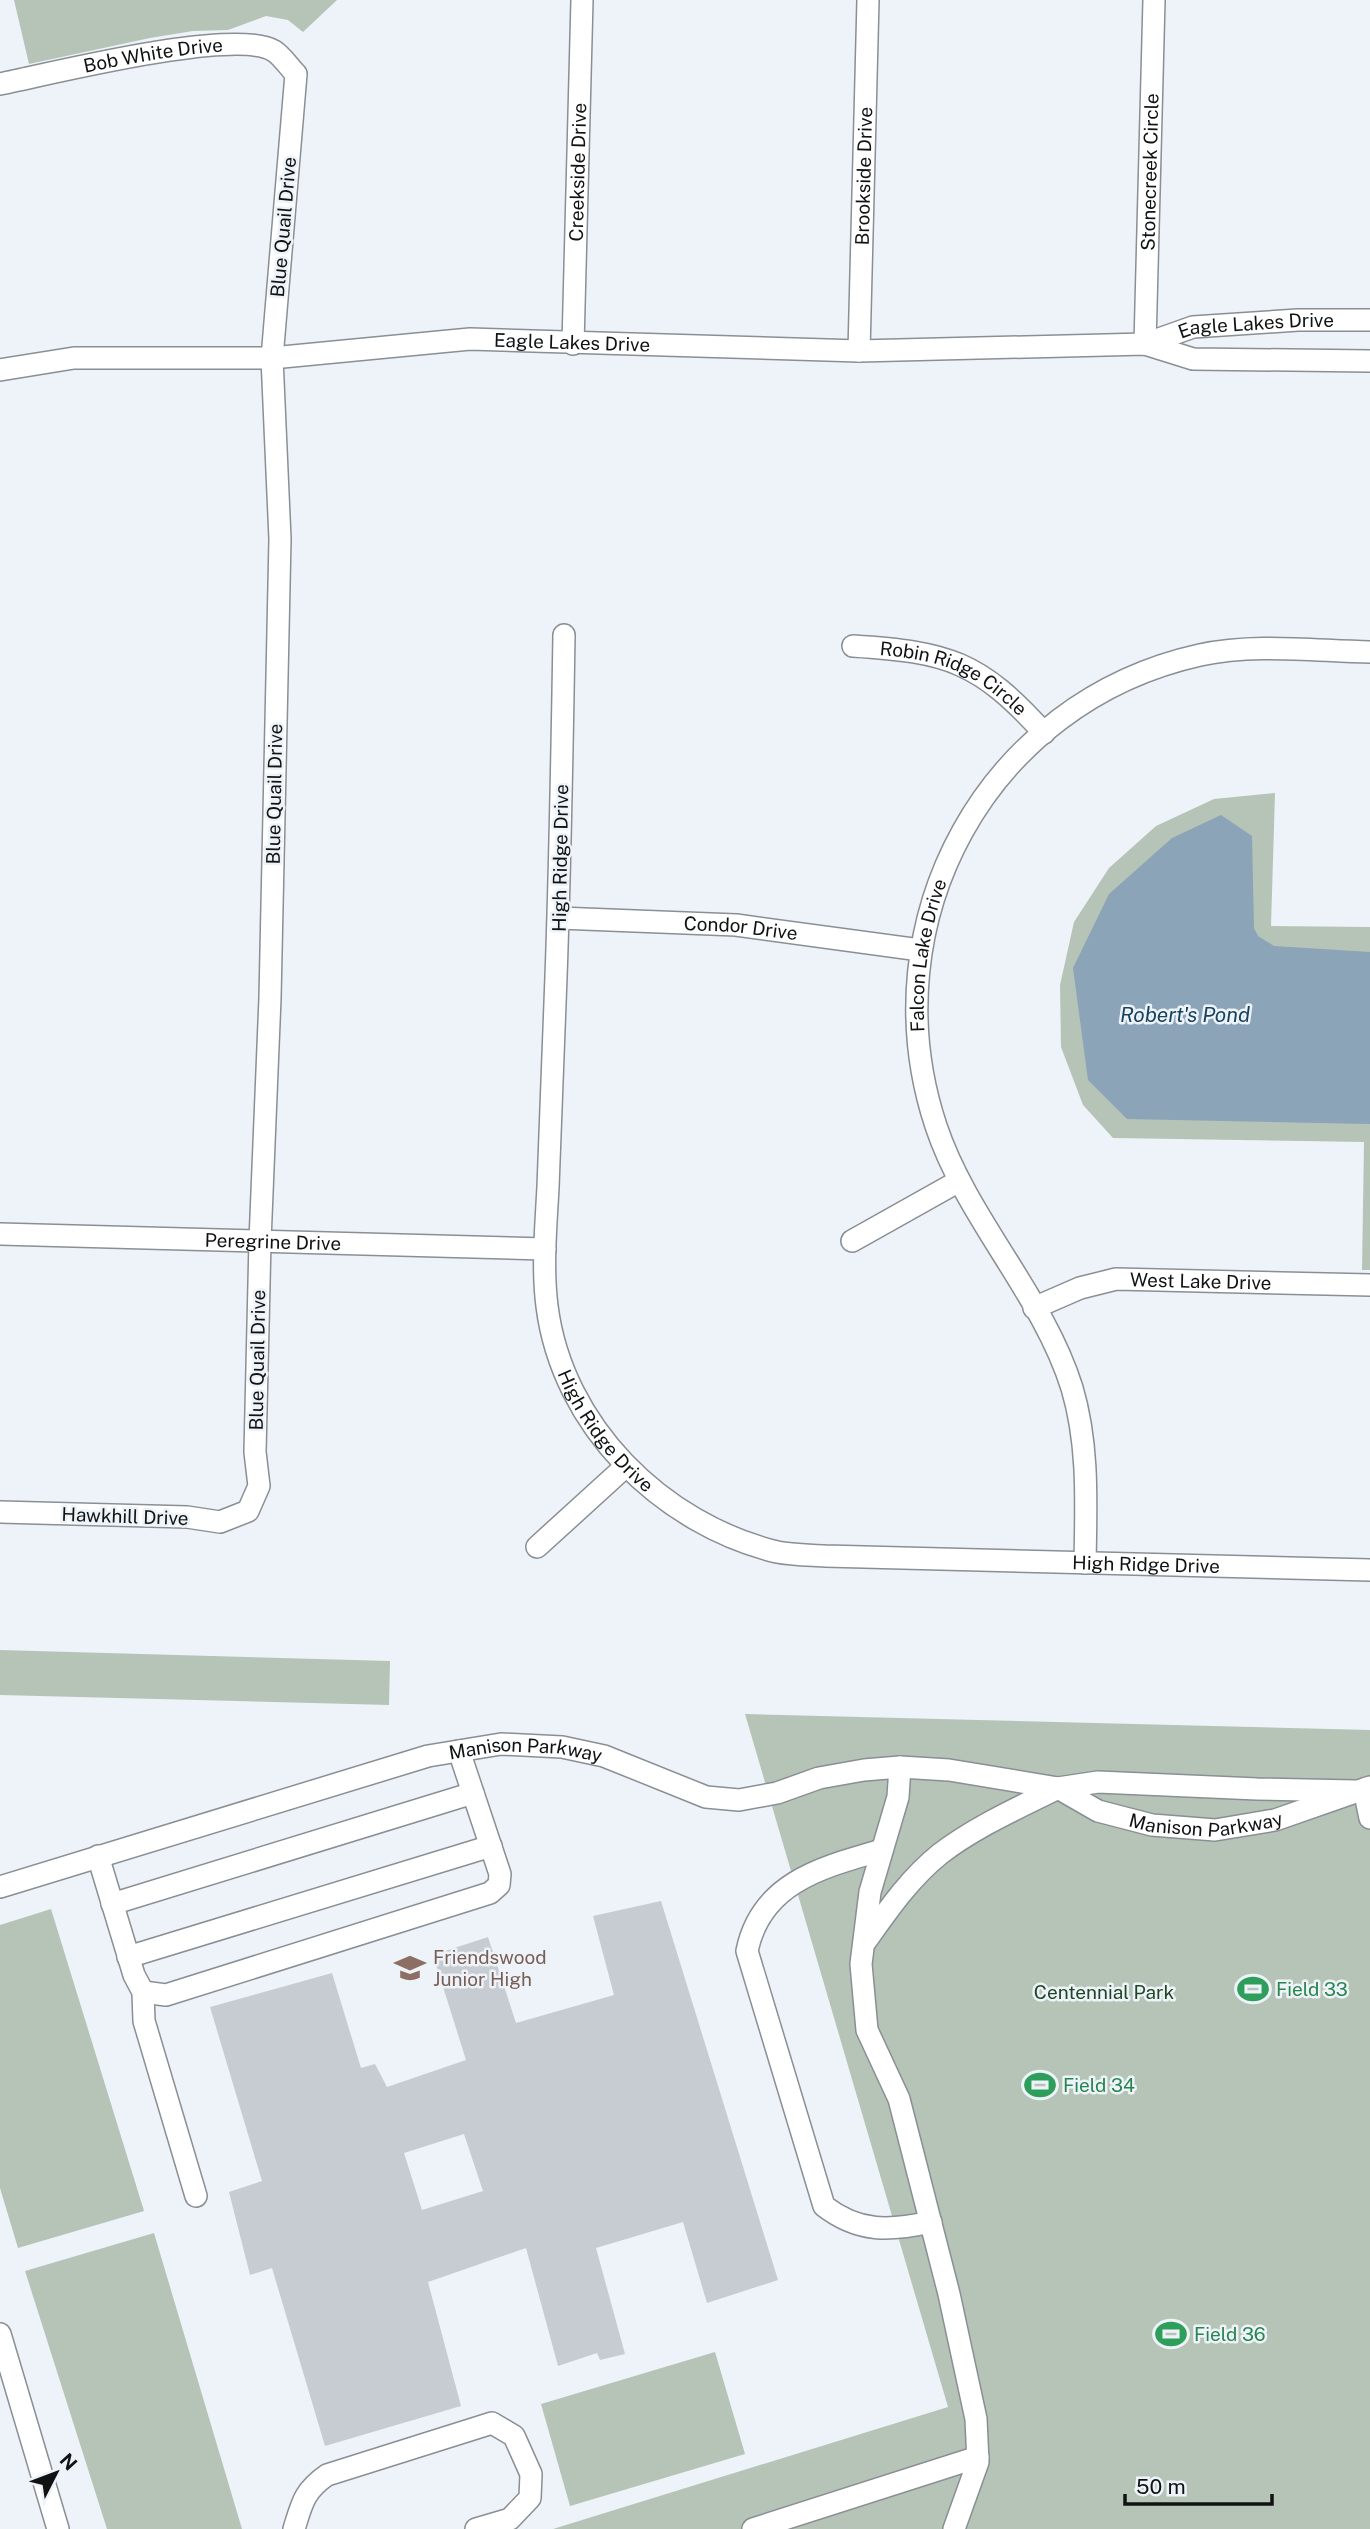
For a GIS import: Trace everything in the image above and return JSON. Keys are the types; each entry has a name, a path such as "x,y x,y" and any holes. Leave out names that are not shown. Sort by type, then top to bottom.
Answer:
{"street":[{"name":"Creekside Drive","path":"573,344 582,0"},
{"name":"Brookside Drive","path":"859,351 868,0"},
{"name":"Stonecreek Circle","path":"1146,344 1154,0"},
{"name":"Bob White Drive","path":"0,84 161,50 252,44 275,51 296,74"},
{"name":"Blue Quail Drive","path":"248,1511 259,1486 255,1452 270,998 279,553 272,358 296,74"},
{"name":"Eagle Lakes Drive","path":"0,370 74,358 272,358 470,340 859,351 1146,344 1193,327 1297,320 1370,320"},
{"name":"Eagle Lakes Drive","path":"1146,344 1193,359 1370,361"},
{"name":"High Ridge Drive","path":"564,635 559,918 545,1250 547,1305 555,1346 574,1393 597,1430 626,1465 663,1498 701,1523 738,1540 779,1552 825,1556 1370,1570"},
{"name":"Robin Ridge Circle","path":"853,646 911,650 950,659 985,677 1016,702 1044,733"},
{"name":"Falcon Lake Drive","path":"1085,1563 1086,1474 1083,1435 1072,1387 1059,1354 1034,1308 959,1181 936,1128 923,1079 915,1020 920,950 938,881 955,842 978,803 1011,764 1044,733 1083,705 1119,684 1201,655 1245,649 1370,652"},
{"name":"Condor Drive","path":"559,918 736,925 920,950"},
{"path":"852,1241 959,1181"},
{"name":"Peregrine Drive","path":"0,1234 545,1250"},
{"name":"West Lake Drive","path":"1034,1308 1080,1288 1116,1279 1370,1285"},
{"path":"537,1547 626,1465"},
{"name":"Hawkhill Drive","path":"0,1512 187,1517 220,1522 248,1511"},
{"name":"Manison Parkway","path":"0,1887 428,1756 501,1744 562,1747 604,1756 706,1797 739,1800 778,1793 819,1778 900,1767 949,1770 1058,1788 1098,1782 1258,1789 1363,1789"},
{"path":"143,1992 166,1995 490,1893 499,1885 500,1874 459,1751"},
{"path":"900,1767 898,1797 870,1892 861,1964 867,2030 899,2099 949,2294 976,2419 978,2457 968,2494 954,2529"},
{"path":"864,1944 901,1892 939,1855 996,1819 1058,1788"},
{"name":"Manison Parkway","path":"1058,1788 1098,1811 1152,1825 1214,1830 1275,1819 1363,1789"},
{"path":"1363,1789 1370,1818"},
{"path":"112,1904 474,1793"},
{"path":"128,1957 491,1846"},
{"path":"882,1850 821,1868 791,1885 771,1903 752,1930 747,1951 824,2206 840,2218 864,2227 899,2229 931,2222"},
{"path":"97,1856 134,1975 143,1992 144,2021 196,2196"},
{"path":"0,2334 58,2529"},
{"path":"295,2529 310,2487 327,2475 492,2423 514,2436 531,2474 530,2498 510,2519 476,2529"},
{"path":"753,2529 978,2457"}],"green space":[{"path":"14,0 337,0 303,32 288,20 266,16 228,30 193,31 150,38 29,64"},
{"path":"1275,793 1271,926 1370,927 1370,1270 1362,1270 1364,1142 1113,1138 1083,1105 1061,1047 1060,985 1074,922 1109,868 1156,826 1214,799"},
{"path":"0,1650 390,1661 389,1705 0,1695"},
{"name":"Centennial Park","path":"745,1714 1370,1730 1370,2529 553,2529 948,2407"},
{"path":"51,1909 144,2211 18,2248 0,2188 0,1925"},
{"path":"154,2233 242,2529 107,2529 25,2271"},
{"path":"715,2352 745,2454 570,2506 541,2404"}],"water":[{"name":"Robert's Pond","path":"1221,815 1252,836 1254,928 1258,936 1274,946 1370,952 1370,1124 1127,1119 1088,1080 1073,968 1109,894 1172,838"}],"building":[{"path":"661,1901 778,2280 707,2303 683,2222 596,2248 625,2354 600,2360 597,2353 558,2366 526,2248 428,2282 461,2406 325,2446 272,2268 250,2275 229,2192 262,2181 210,2007 332,1973 361,2068 375,2064 387,2087 466,2060 433,1955 488,1937 516,2023 614,1995 593,1916","holes":["464,2134 483,2191 422,2210 404,2153"]}],"place":[{"name":"Friendswood Junior High","path":"410,1968"},
{"name":"Field 33","path":"1253,1989"},
{"name":"Field 34","path":"1040,2085"},
{"name":"Field 36","path":"1171,2334"}]}
